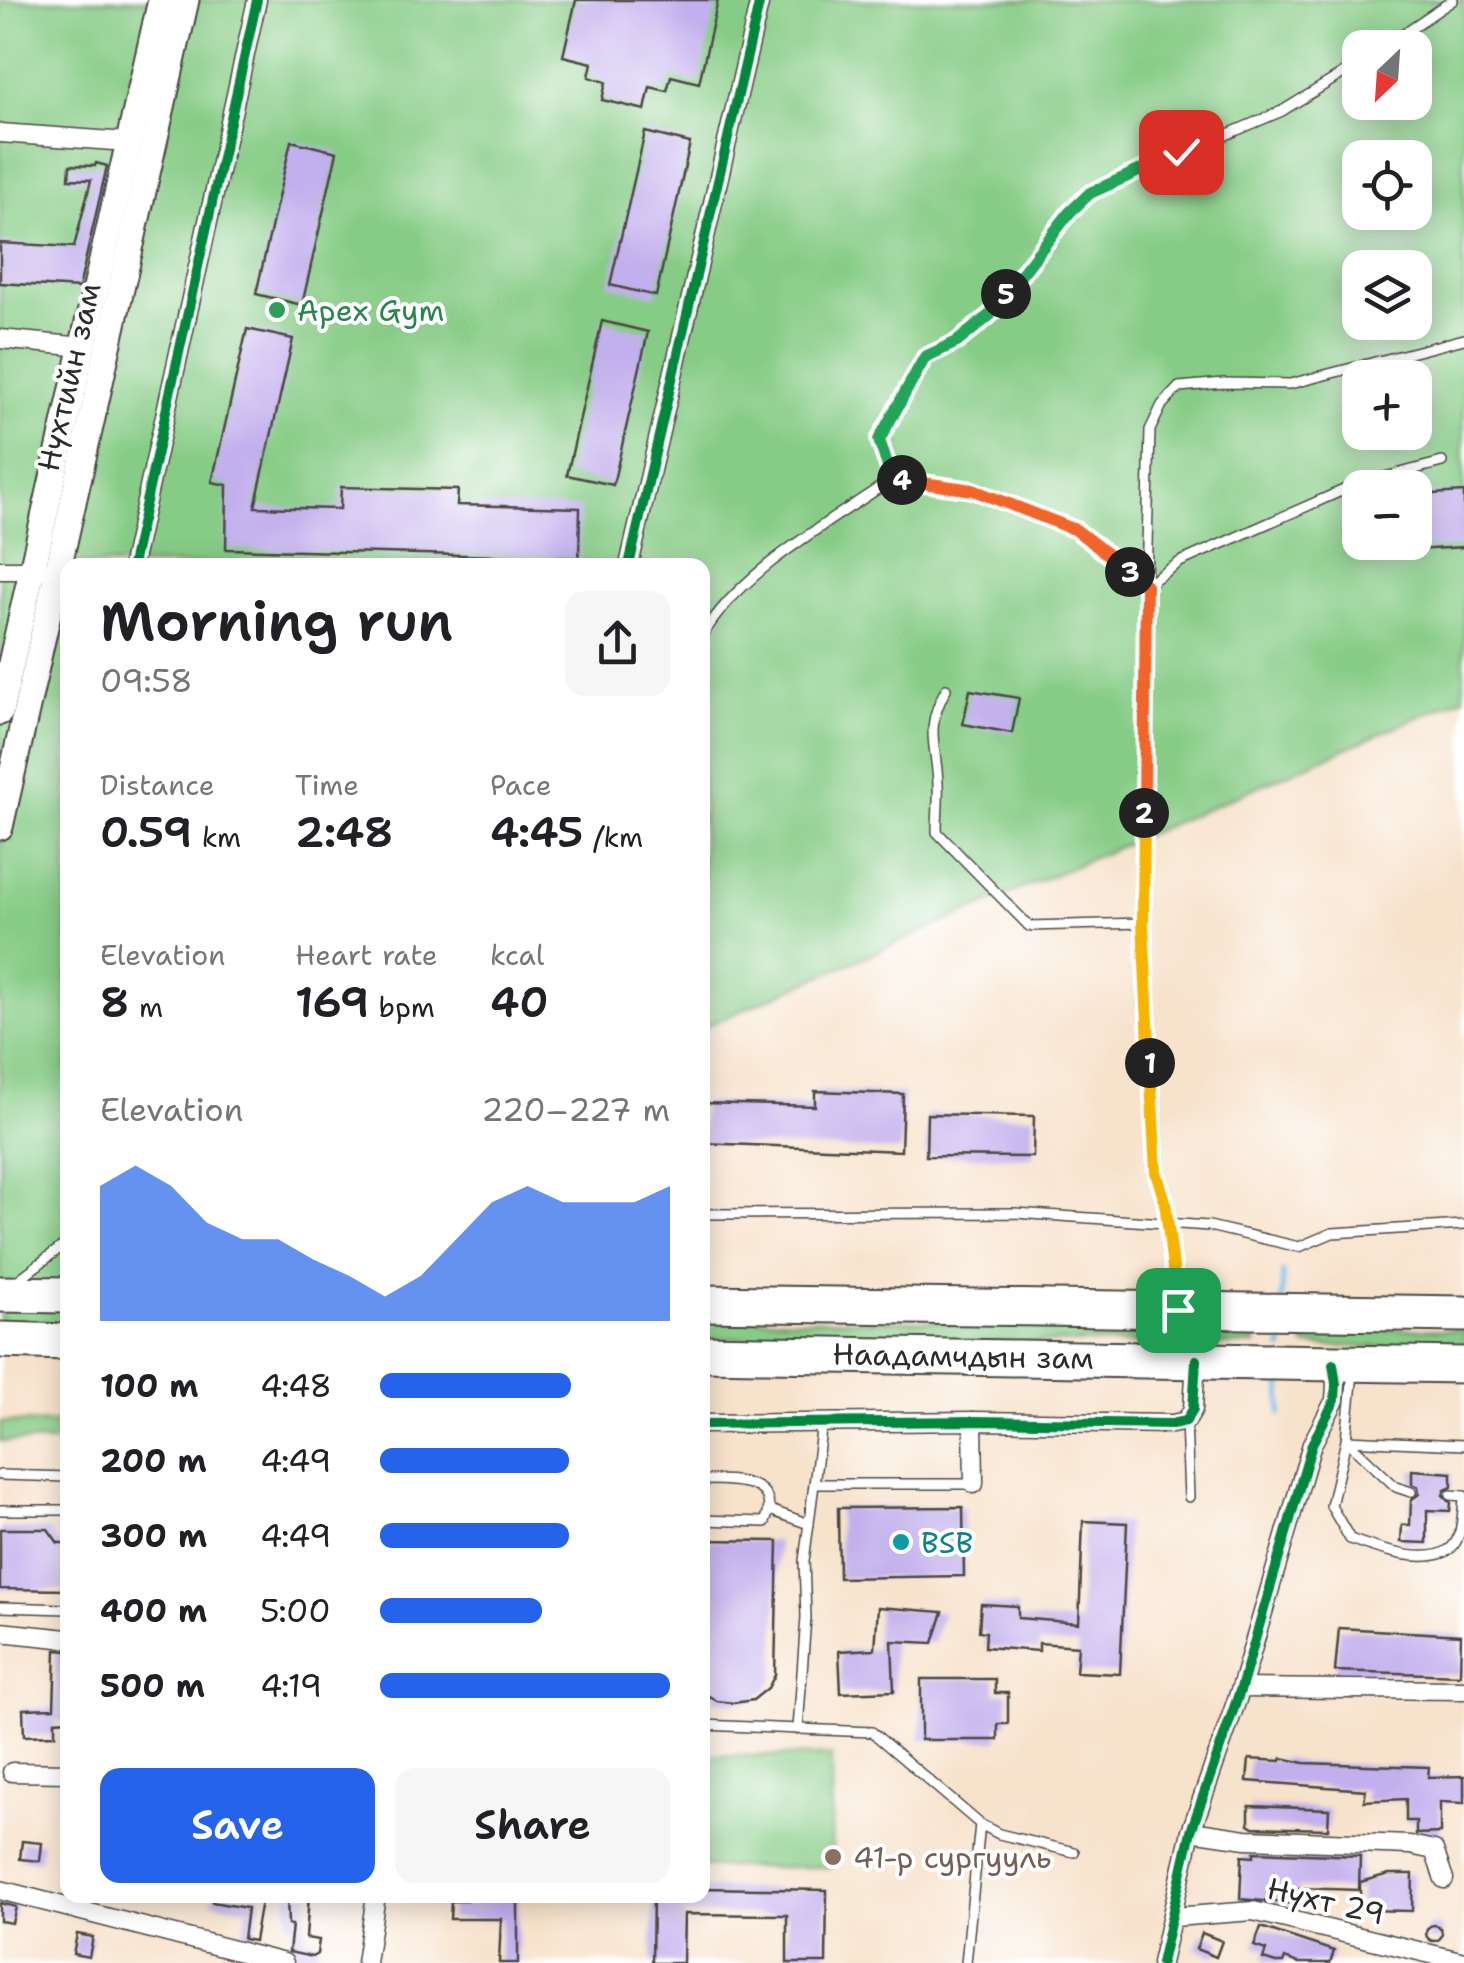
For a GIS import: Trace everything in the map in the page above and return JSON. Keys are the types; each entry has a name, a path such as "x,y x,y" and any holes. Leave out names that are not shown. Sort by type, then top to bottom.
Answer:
{"highway":[{"path":"0,1294 60,1295"},
{"name":"Наадамчдын зам","path":"710,1303 1464,1314"},
{"path":"0,1340 60,1342"},
{"name":"Наадамчдын зам","path":"710,1352 1464,1365"}],"main road":[{"name":"Нүхтийн зам","path":"0,712 52,571 84,347 161,0"},
{"name":"Нүхтийн зам","path":"0,828 52,571 186,0"}],"street":[{"path":"134,558 257,0"},
{"path":"631,558 760,0"},
{"path":"0,132 128,142"},
{"path":"0,339 84,347"},
{"path":"0,570 52,571"},
{"path":"710,1424 1172,1424 1186,1420 1193,1409 1196,1360"},
{"path":"1161,1963 1191,1830 1241,1688 1312,1444 1335,1400 1330,1364"},
{"path":"973,1421 974,1484"},
{"path":"0,1632 60,1638"},
{"path":"1241,1688 1464,1690"},
{"path":"12,1772 60,1773"},
{"path":"1191,1830 1282,1842 1410,1845 1434,1850 1444,1879"},
{"path":"0,1890 284,1963"},
{"path":"366,1963 375,1903"},
{"name":"Нүхт 29","path":"1174,1918 1253,1911 1464,1962"}],"lane":[{"path":"1408,30 1452,0"},
{"path":"892,478 879,440 925,357 957,342 990,315 1070,212 1090,193 1282,111 1342,73"},
{"path":"1178,1310 1165,1201 1156,1172 1143,923 1150,430 1162,405 1179,387 1290,384 1464,339"},
{"path":"1146,585 1180,562 1355,484 1442,462"},
{"path":"710,623 767,567 892,478 973,490 1076,530 1146,585"},
{"path":"946,689 934,710 931,738 938,782 937,832 1029,926 1143,923"},
{"path":"710,1214 942,1212 1209,1226 1299,1247 1332,1232 1464,1225"},
{"path":"0,1294 60,1248"},
{"path":"1330,1364 1346,1440 1332,1506 1350,1539 1384,1551 1430,1556 1451,1548 1458,1536 1464,1498 1451,1495"},
{"path":"1186,1420 1190,1497"},
{"path":"798,1729 804,1676 804,1561 822,1423"},
{"path":"1346,1440 1464,1445"},
{"path":"1346,1440 1396,1488 1411,1492"},
{"path":"0,1475 60,1477"},
{"path":"710,1480 738,1480 754,1485 766,1496 770,1510 764,1522 710,1520"},
{"path":"814,1484 974,1484"},
{"path":"0,1510 60,1510"},
{"path":"770,1510 809,1524"},
{"path":"0,1607 60,1608"},
{"path":"710,1725 872,1732 980,1824 999,1834 1074,1852"},
{"path":"966,1963 980,1824"}],"green space":[{"path":"0,0 1464,0 1464,697 710,1024 710,558 60,558 60,1329 0,1328"},
{"path":"710,1318 1255,1326 1255,1345 710,1338"},
{"path":"1304,1328 1464,1330 1464,1348 1305,1346"},
{"path":"0,1422 60,1423 60,1442 0,1441"},
{"path":"710,1755 832,1756 832,1867 710,1867"}],"building":[{"path":"576,0 718,0 699,83 671,76 667,91 650,87 645,110 602,100 606,82 589,77 592,63 563,56"},
{"path":"645,132 690,143 656,296 610,285"},
{"path":"291,141 337,152 302,305 256,294"},
{"path":"70,165 107,166 79,288 0,283 0,243 74,247 91,180 69,179"},
{"path":"602,321 648,332 613,485 567,475"},
{"path":"247,329 293,339 255,507 340,509 341,487 458,490 457,505 580,508 579,558 226,549 227,485 212,482"},
{"path":"1464,492 1464,547 1432,549 1432,494"},
{"path":"970,690 1019,698 1012,733 963,724"},
{"path":"815,1091 903,1094 901,1151 710,1143 710,1103 815,1106"},
{"path":"927,1114 1034,1116 1033,1157 926,1156"},
{"path":"1412,1470 1452,1473 1452,1487 1443,1495 1451,1503 1450,1511 1427,1510 1427,1543 1401,1542 1402,1525 1410,1525 1411,1500 1419,1494 1418,1487 1412,1484"},
{"name":"BSB","path":"963,1507 964,1576 839,1578 838,1508"},
{"path":"1083,1521 1127,1523 1120,1674 1076,1672 1078,1646 1039,1643 1039,1651 985,1647 986,1632 979,1631 981,1604 1018,1606 1018,1618 1079,1623"},
{"path":"0,1529 48,1529 60,1543 60,1590 0,1589"},
{"path":"710,1540 778,1541 775,1675 768,1688 753,1700 717,1701 710,1697"},
{"path":"878,1607 943,1612 933,1643 892,1641 894,1691 841,1693 839,1651 875,1649"},
{"path":"1339,1628 1461,1635 1460,1675 1335,1671"},
{"path":"56,1650 60,1650 60,1721 55,1721 55,1735 24,1736 23,1709 54,1708"},
{"path":"921,1679 995,1679 995,1693 1008,1693 1008,1724 998,1724 998,1740 921,1740"},
{"path":"1282,1758 1304,1763 1429,1767 1428,1777 1464,1776 1464,1803 1440,1802 1440,1833 1416,1834 1416,1821 1406,1821 1406,1799 1364,1801 1366,1790 1247,1781 1249,1759"},
{"path":"1249,1806 1329,1809 1328,1829 1254,1827 1249,1824"},
{"path":"22,1841 42,1843 40,1861 20,1859"},
{"path":"1254,1852 1360,1856 1359,1890 1299,1888 1298,1904 1240,1899 1242,1856 1254,1857"},
{"path":"1389,1874 1413,1874 1412,1911 1360,1910 1360,1882"},
{"path":"710,1888 827,1890 826,1963 787,1963 787,1915 684,1914 683,1963 652,1963 653,1903 710,1903"},
{"path":"0,1903 16,1907 12,1923 0,1921"},
{"path":"218,1903 261,1903 254,1941 243,1939 247,1908"},
{"path":"287,1903 308,1903 306,1938 319,1940 317,1954 312,1957 289,1952 292,1925 288,1925"},
{"path":"451,1903 518,1903 518,1963 499,1963 501,1919 450,1919"},
{"path":"1434,1925 1442,1933 1434,1941 1426,1933"},
{"path":"1261,1927 1334,1951 1330,1963 1298,1963 1285,1958 1283,1963 1276,1963 1263,1959 1266,1950 1254,1946"},
{"path":"1202,1933 1222,1941 1216,1957 1196,1949"},
{"path":"77,1934 93,1937 89,1957 73,1954"}],"waterway":[{"path":"1282,1299 1283,1272"},
{"path":"1282,1325 1282,1349"},
{"path":"1281,1414 1282,1375"}],"cycle path":[{"path":"134,558 257,0"},
{"path":"631,558 760,0"},
{"path":"710,1424 1172,1424 1186,1421 1193,1409 1196,1360"},
{"path":"1161,1963 1191,1831 1241,1688 1312,1444 1335,1400 1333,1364"}],"place":[{"name":"Apex Gym","path":"277,310"},
{"name":"BSB","path":"901,1542"},
{"name":"41-р сургууль","path":"833,1857"}],"route":[{"path":"1178,1310 1165,1201 1156,1172 1143,923 1146,585 1076,530 973,490 892,478 879,440 925,357 957,342 990,315 1082,200 1181,152"}]}
